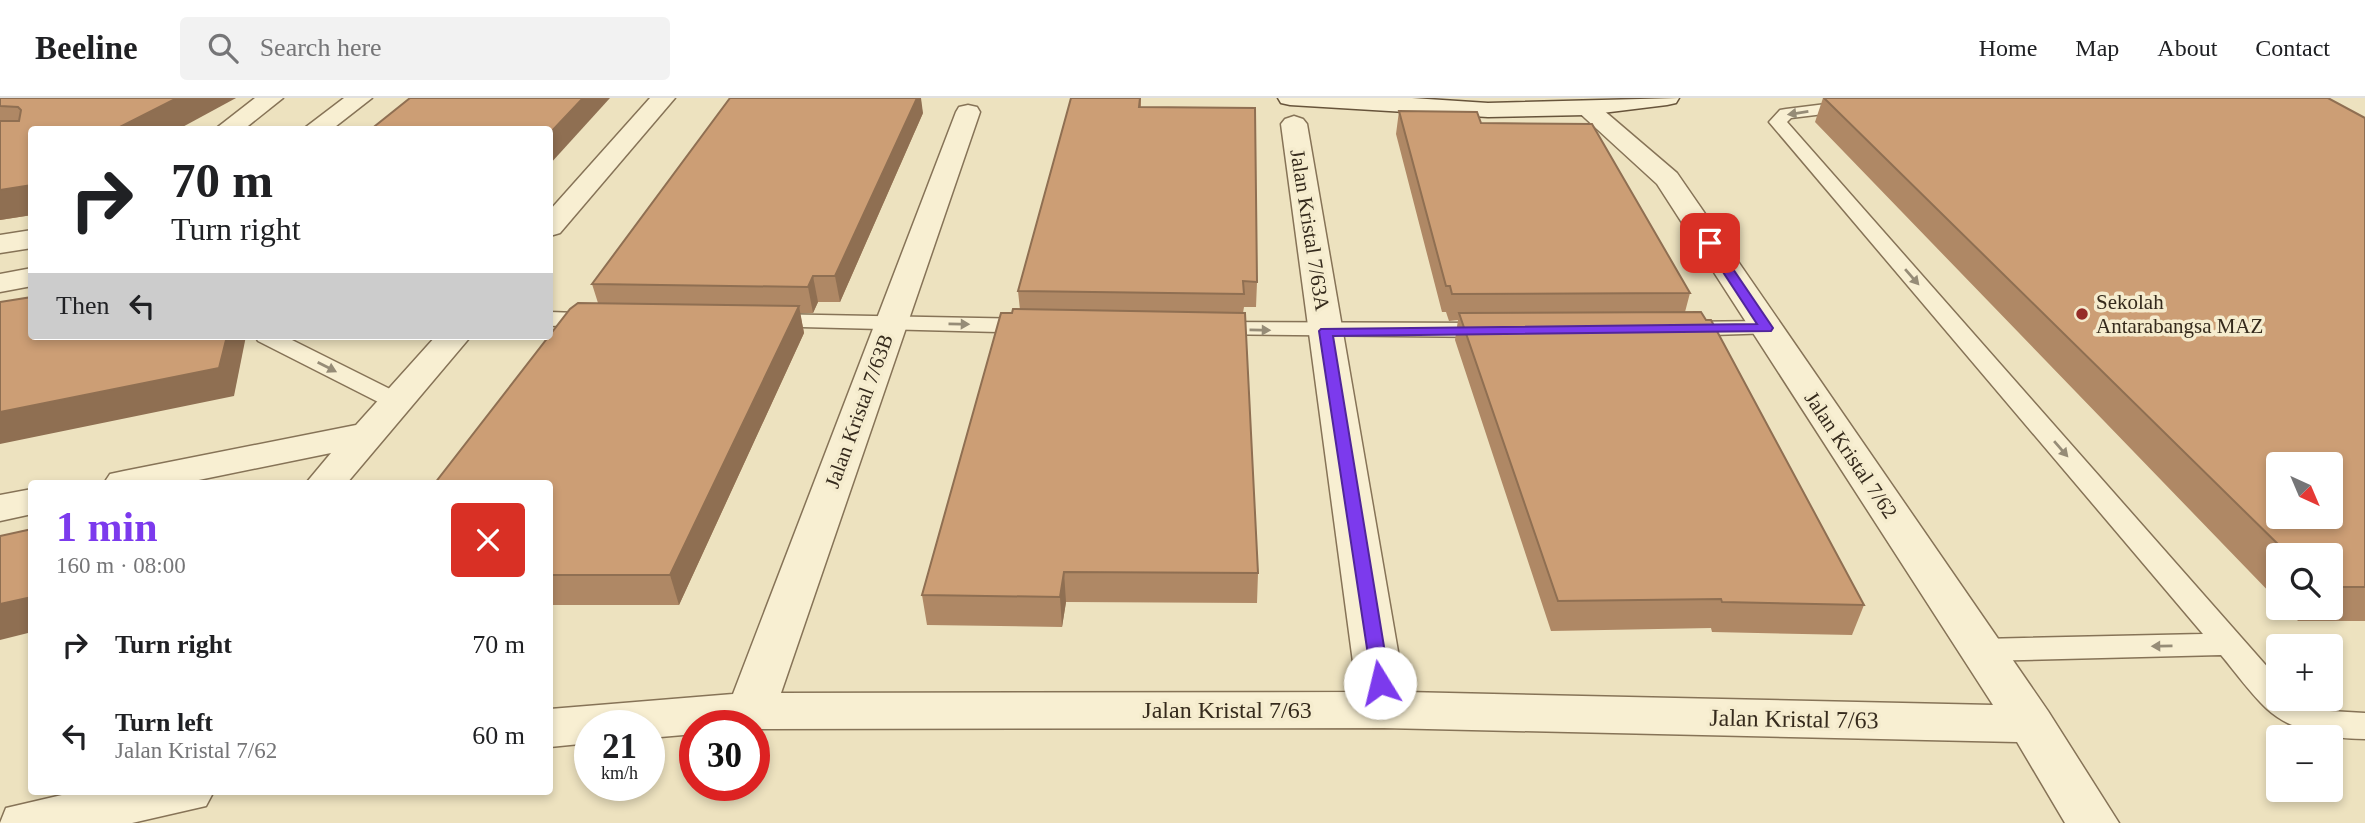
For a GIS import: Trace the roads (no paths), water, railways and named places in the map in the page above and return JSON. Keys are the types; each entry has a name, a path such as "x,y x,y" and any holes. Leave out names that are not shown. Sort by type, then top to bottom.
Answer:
{"street":[{"path":"232,126 271,98"},
{"path":"320,126 360,98"},
{"path":"553,224 663,98"},
{"path":"1292,111 1586,108 1667,98"},
{"name":"Jalan Kristal 7/62","path":"1586,108 1667,179 1982,650 2082,805"},
{"name":"Jalan Kristal 7/63A","path":"1292,111 1384,710"},
{"name":"Jalan Kristal 7/63B","path":"751,710 968,112"},
{"path":"0,244 28,240"},
{"path":"0,283 28,278"},
{"path":"329,480 451,340"},
{"path":"139,480 369,434"},
{"path":"0,508 28,502"},
{"name":"Jalan Kristal 7/63","path":"770,710 1384,710 2031,724"},
{"name":"Jalan Kristal 7/63","path":"553,728 679,716"},
{"path":"38,812 159,795"}],"lane":[{"path":"1914,98 1786,114 1778,122 2280,702 2310,720 2329,725 2365,726"},
{"path":"553,319 618,320"},
{"path":"741,321 1054,326"},
{"path":"1656,329 1766,328"},
{"path":"1190,329 1518,330"},
{"path":"274,340 397,402"},
{"path":"1982,650 2230,644"}],"place":[{"name":"Sekolah Antarabangsa MAZ","path":"2082,314"}]}
